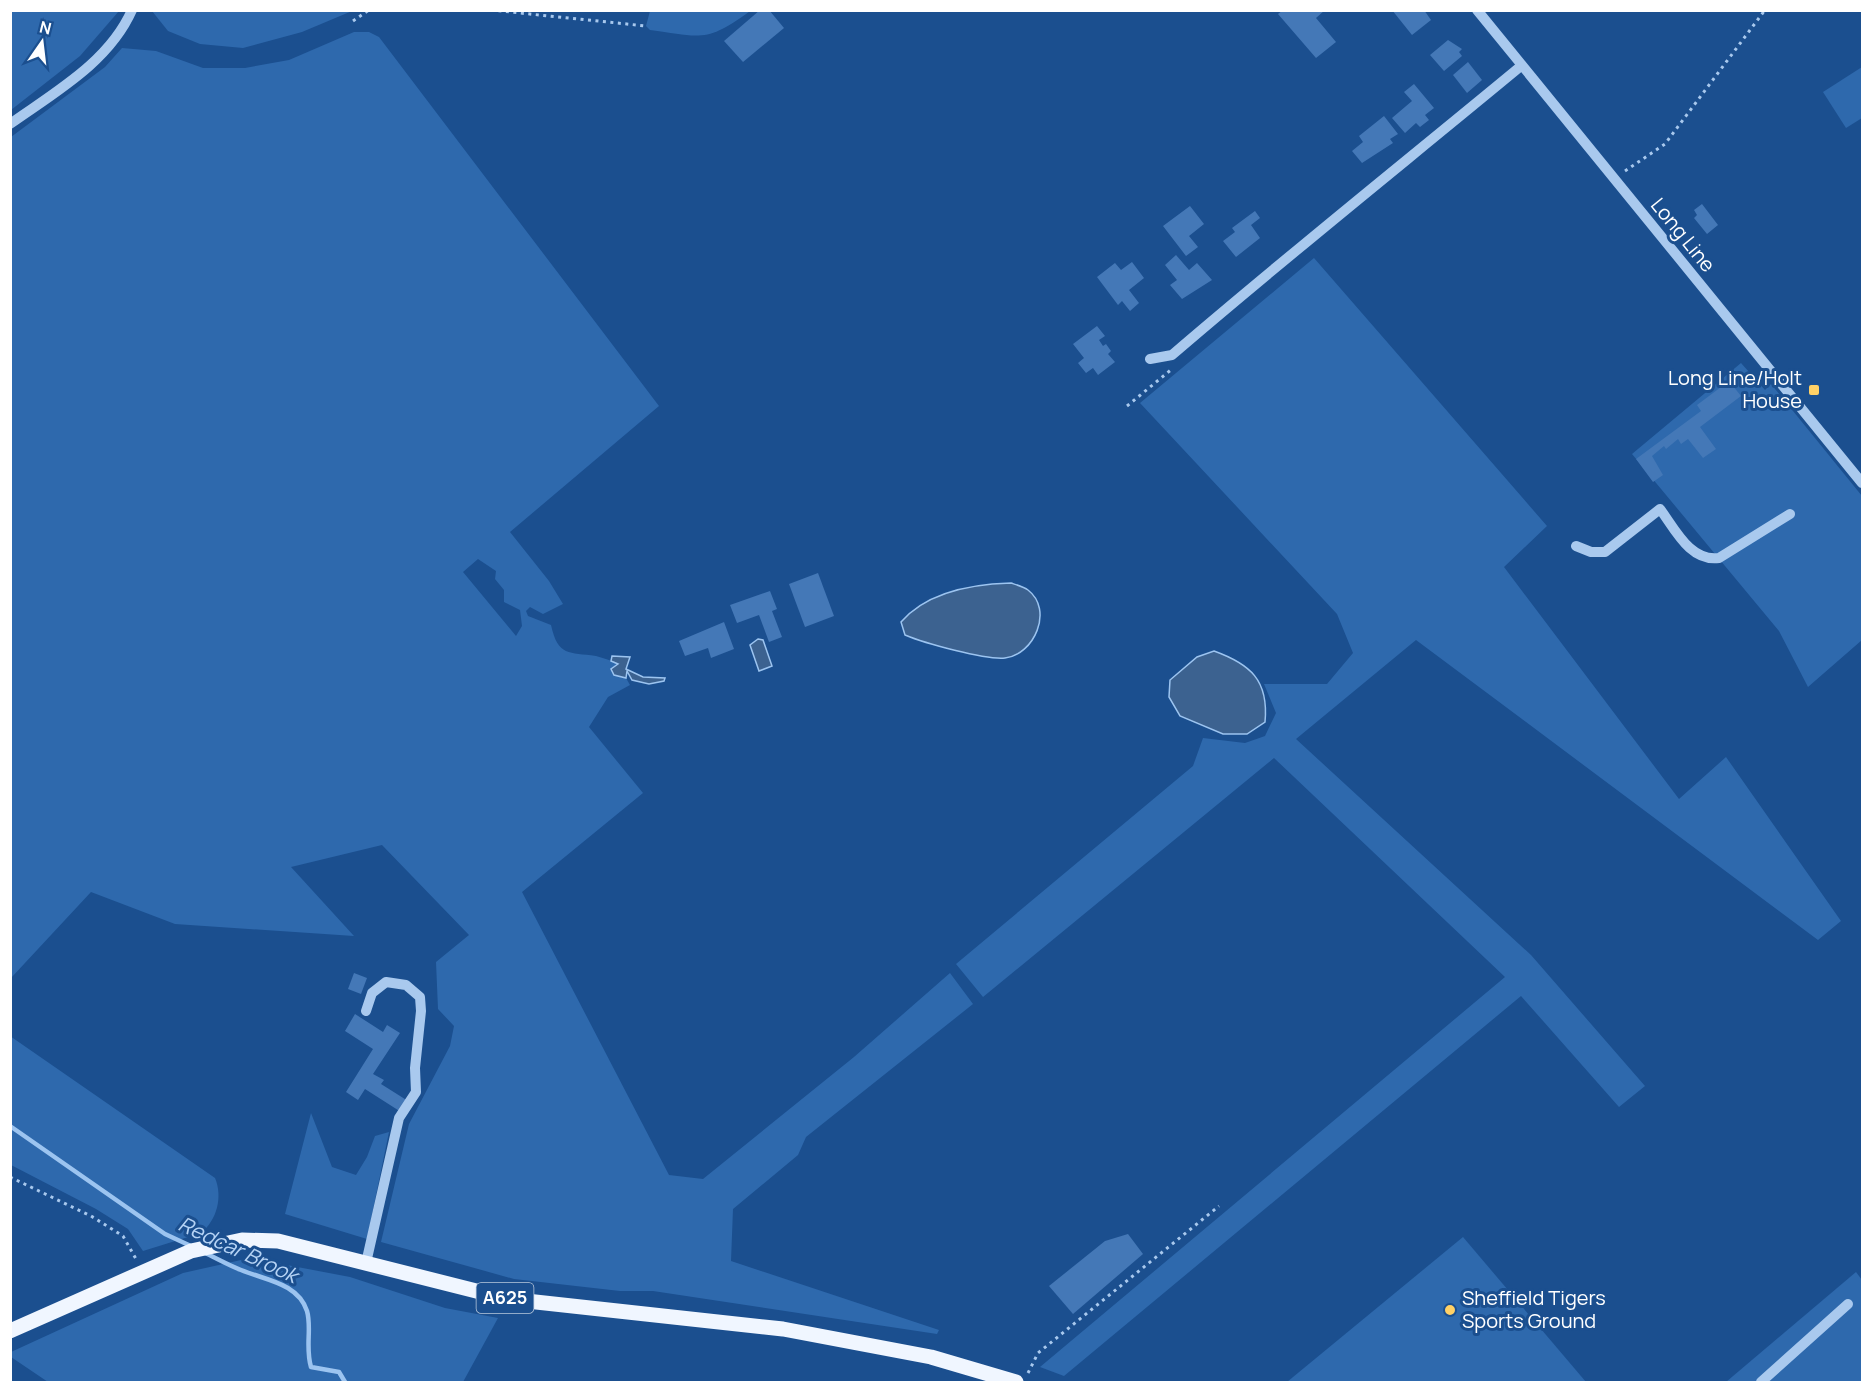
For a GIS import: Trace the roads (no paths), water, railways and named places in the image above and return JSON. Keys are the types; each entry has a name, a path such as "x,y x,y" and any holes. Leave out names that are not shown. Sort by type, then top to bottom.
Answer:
{"main road":[{"name":"A625","path":"10,1330 191,1251 242,1239 296,1244 508,1299 658,1313 783,1329 874,1345 965,1365 1016,1383"}],"street":[{"path":"10,124 80,74 108,48 122,31 132,10"},
{"name":"Long Line","path":"1477,10 1863,483"},
{"path":"1149,359 1172,355 1285,259 1349,209 1521,66"},
{"path":"1576,546 1591,552 1605,552 1660,509 1690,550 1708,559 1719,558 1790,514"},
{"path":"366,1011 372,993 386,982 406,985 420,997 421,1011 415,1068 416,1092 399,1118 366,1263"},
{"path":"1761,1383 1848,1304"}],"waterway":[{"name":"Redcar Brook","path":"10,1126 165,1234 193,1247"},
{"name":"Redcar Brook","path":"203,1252 236,1268 280,1284 296,1294 307,1311 311,1367 339,1372 345,1382"}],"place":[{"name":"Long Line/Holt House","path":"1814,390"},
{"name":"Sheffield Tigers Sports Ground","path":"1450,1310"}]}
